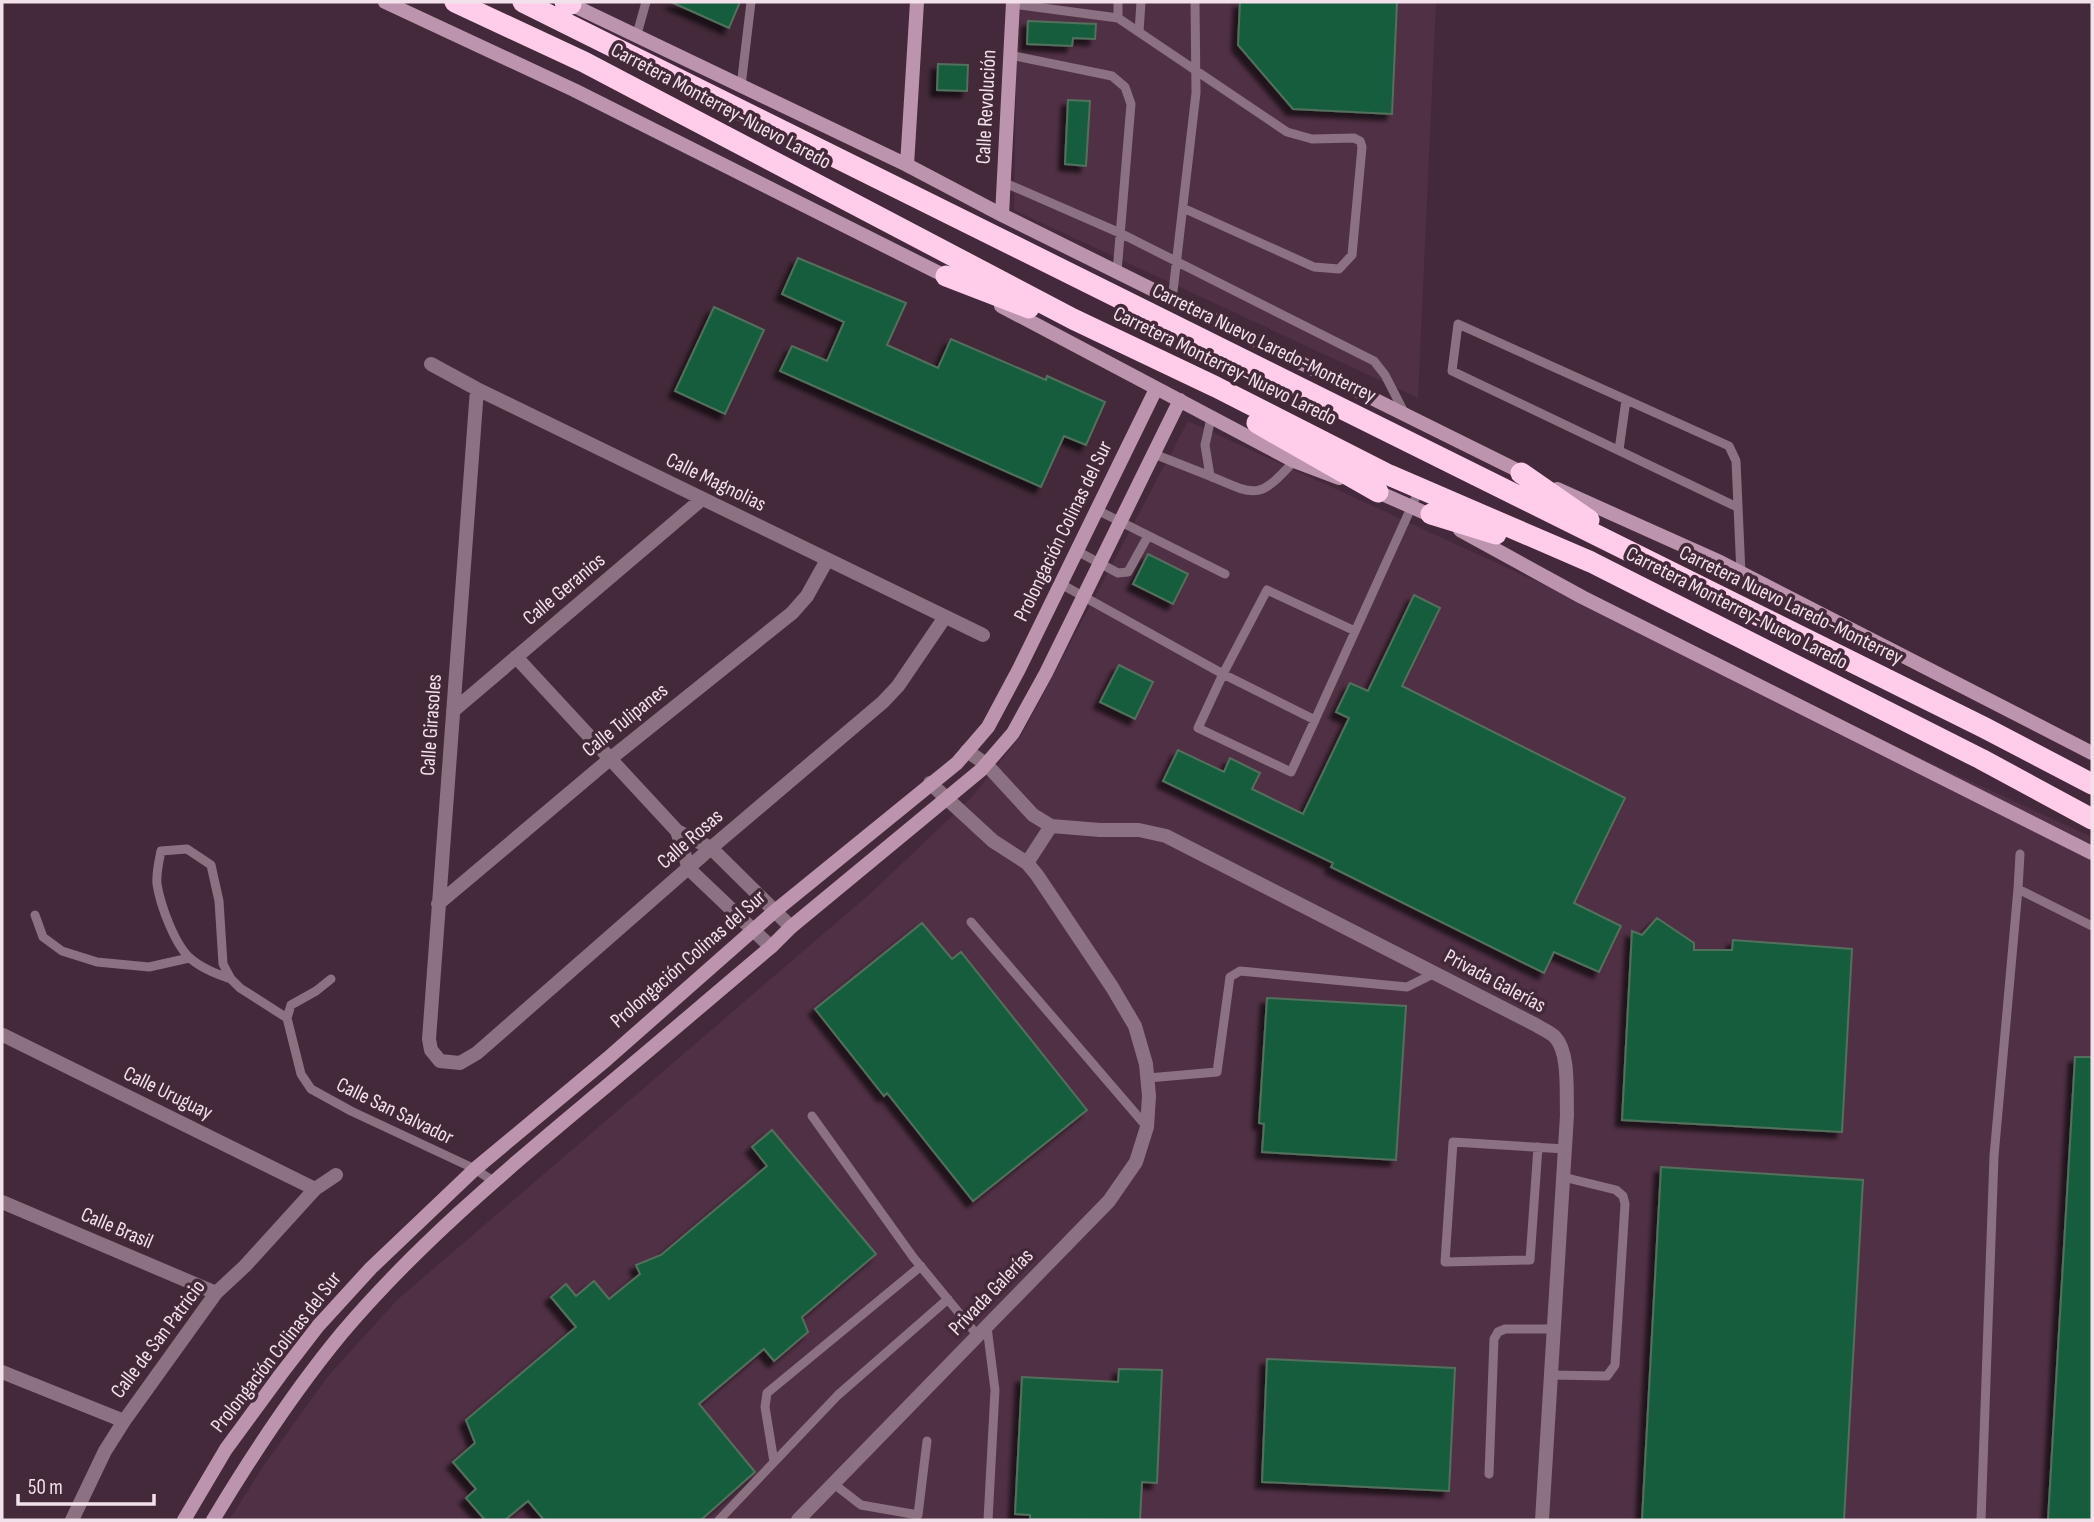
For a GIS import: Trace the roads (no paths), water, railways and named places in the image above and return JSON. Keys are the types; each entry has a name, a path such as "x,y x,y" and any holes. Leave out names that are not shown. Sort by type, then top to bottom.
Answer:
{"highway":[{"name":"Carretera Monterrey-Nuevo Laredo","path":"454,2 584,62 1073,319 1216,387 1389,475 1591,562 1981,758 2092,818"},
{"name":"Carretera Nuevo Laredo-Monterrey","path":"523,2 1985,728 2092,784"},
{"path":"946,276 1057,319 1073,319"},
{"path":"1216,387 1240,414 1378,492"},
{"path":"1521,473 1651,563"},
{"path":"1422,512 1591,562"}],"street":[{"path":"385,2 574,90 946,276 1294,461 1378,492 1422,512 1582,597 2092,853"},
{"path":"907,165 916,2"},
{"name":"Calle Revolución","path":"1002,215 1013,3"},
{"path":"577,5 907,165 1521,473 1720,562 2092,753"},
{"name":"Calle Magnolias","path":"431,365 983,635"},
{"name":"Calle Girasoles","path":"440,1061 431,1050 429,1039 477,389"},
{"name":"Prolongación Colinas del Sur","path":"184,1520 226,1449 318,1326 371,1268 475,1169 775,911 957,763 988,727 1156,389"},
{"name":"Prolongación Colinas del Sur","path":"213,1520 252,1454 343,1333 395,1276 493,1181 986,764 1013,733 1180,400"},
{"name":"Calle Geranios","path":"453,711 702,499"},
{"name":"Calle Tulipanes","path":"438,904 611,759 792,613 807,596 827,560"},
{"name":"Calle Rosas","path":"440,1061 460,1063 477,1053 883,702 898,686 945,617"},
{"path":"516,657 677,831 711,848 791,927"},
{"path":"967,751 986,764 1033,814 1051,826 1027,863"},
{"name":"Privada Galerías","path":"798,1520 1109,1200 1136,1161 1147,1127 1148,1078 1143,1049 1135,1026 1112,987 1027,863 993,841 930,783"},
{"name":"Privada Galerías","path":"1051,826 1139,830 1166,836 1556,1038 1563,1055 1566,1074 1565,1149 1542,1520"},
{"path":"677,831 689,869 771,947"},
{"name":"Calle Uruguay","path":"3,1035 316,1189"},
{"name":"Calle de San Patricio","path":"72,1520 105,1451 124,1421 216,1293 245,1266 316,1189 336,1175"},
{"name":"Calle Brasil","path":"2,1202 216,1293"},
{"path":"2,1372 124,1421"}],"lane":[{"path":"637,34 646,2"},
{"path":"741,86 751,2"},
{"path":"1118,2 1118,18"},
{"path":"1139,32 1141,2"},
{"path":"1172,300 1196,93 1195,2"},
{"path":"1013,3 1118,18 1287,132 1312,139 1354,138 1360,141 1362,147 1352,255 1339,269 1314,267 1183,208"},
{"path":"1010,55 1112,76 1125,87 1131,104 1117,272"},
{"path":"1003,182 1120,233 1374,361 1385,375 1406,415"},
{"path":"1737,507 1452,371 1458,324 1729,446 1736,461 1741,575"},
{"path":"1619,450 1626,400"},
{"path":"1210,476 1205,445 1211,418"},
{"path":"1154,454 1246,492 1260,491 1275,482 1294,461"},
{"path":"1355,631 1267,590 1198,728 1291,772 1355,631 1422,512 1420,488"},
{"path":"1097,510 1225,574"},
{"path":"1077,551 1118,573 1128,572 1148,536"},
{"path":"1061,584 1223,674 1315,720"},
{"path":"231,979 223,964 219,901 211,865 187,849 161,851 157,882 165,913 178,942 189,958 207,970 231,979 287,1018 291,1006 331,978"},
{"path":"1981,1520 1994,1156 2020,854"},
{"path":"2018,890 2092,926"},
{"path":"35,915 43,937 52,944 62,951 97,962 149,967 189,958"},
{"path":"971,922 1147,1127"},
{"path":"1148,1078 1217,1072 1230,977 1240,971 1407,986 1435,973"},
{"name":"Calle San Salvador","path":"287,1018 301,1074 312,1089 351,1111 475,1169 493,1181"},
{"path":"812,1116 921,1266 948,1299 983,1331 995,1390 988,1520"},
{"path":"1538,1147 1530,1260 1445,1262 1453,1142 1538,1147 1565,1149"},
{"path":"1551,1375 1607,1376 1615,1365 1625,1205 1623,1196 1616,1190 1563,1177"},
{"path":"774,1462 765,1407 766,1393 921,1266"},
{"path":"719,1520 838,1395 948,1299"},
{"path":"1489,1474 1494,1339 1498,1332 1505,1329 1554,1329"},
{"path":"834,1484 862,1506 918,1515 927,1441"}]}
